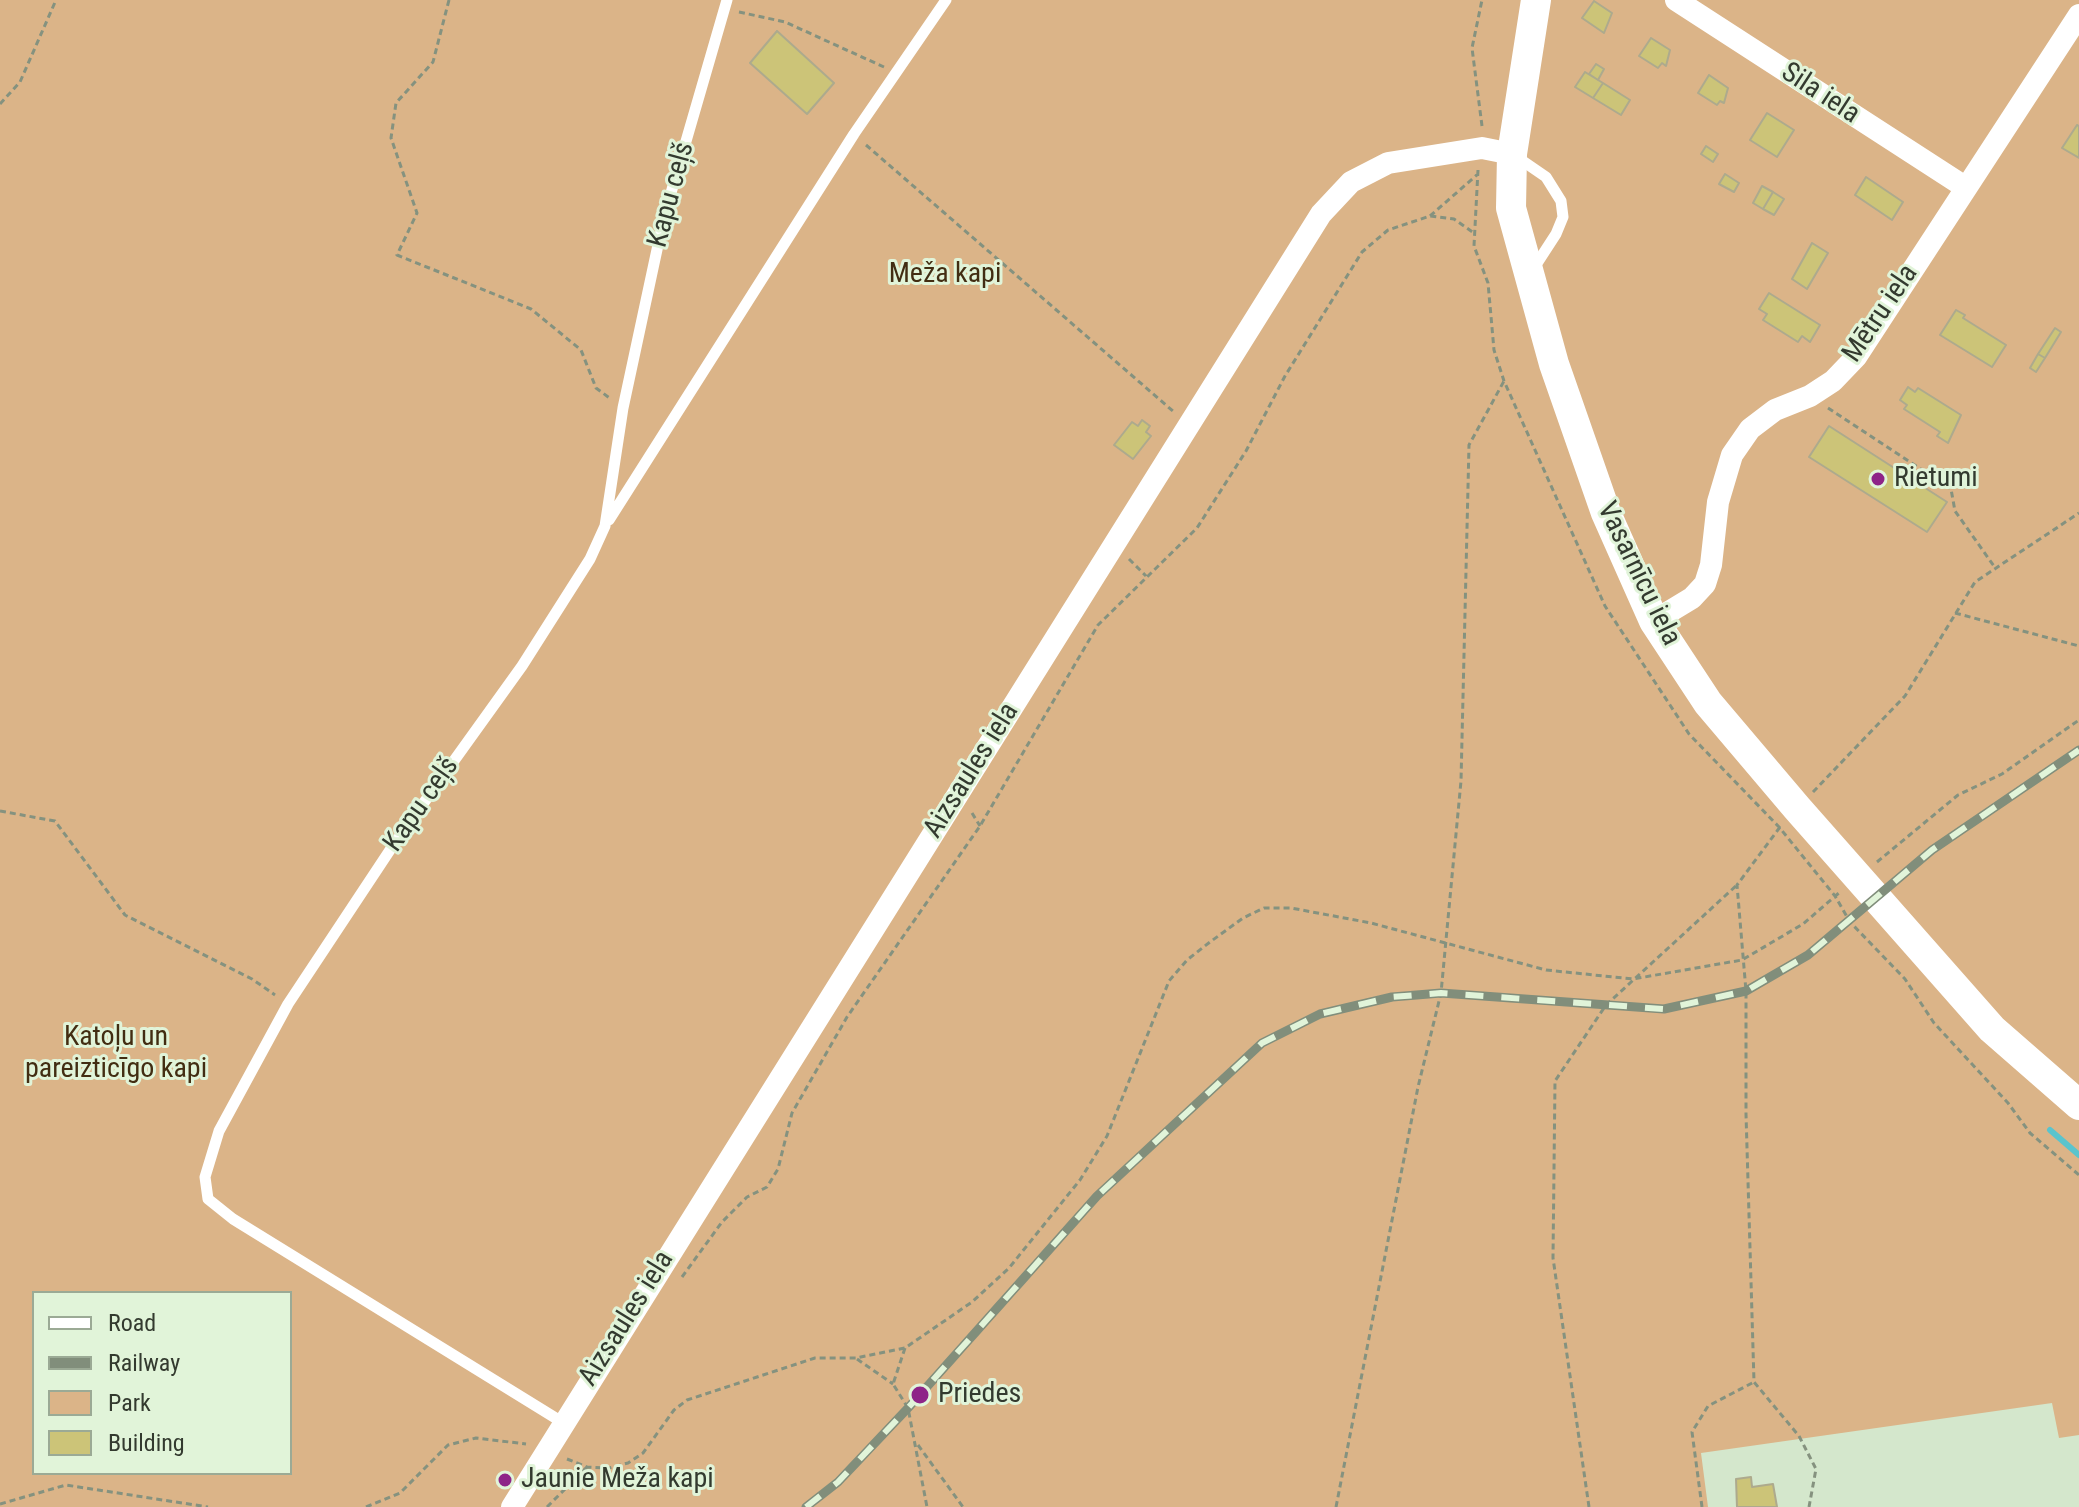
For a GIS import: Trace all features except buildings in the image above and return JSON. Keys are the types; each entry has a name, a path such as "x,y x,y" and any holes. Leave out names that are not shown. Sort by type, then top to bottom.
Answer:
{"street":[{"name":"Vasarnīcu iela","path":"1536,0 1512,154 1511,208 1554,364 1606,513 1654,621 1708,703 1797,808 1992,1029 2079,1105"},
{"name":"Sila iela","path":"1676,0 1965,187"},
{"name":"Mētru iela","path":"1654,621 1692,598 1705,584 1711,565 1718,502 1732,455 1750,429 1775,410 1810,396 1833,381 1856,357 2079,15"},
{"name":"Aizsaules iela","path":"512,1507 562,1422 1321,214 1351,182 1388,163 1482,148 1512,154"}],"lane":[{"path":"605,526 854,134 946,0"},
{"name":"Kapu ceļš","path":"562,1422 233,1219 208,1199 205,1177 219,1131 288,1004 392,847 522,666 590,559 605,526 623,408 664,217 725,4"},
{"path":"1512,154 1546,177 1561,201 1563,217 1556,234 1529,275"}],"path":[{"path":"0,104 20,82 56,0"},
{"path":"449,0 433,62 396,103 391,138 417,213 397,255 531,309 581,350 596,388 623,408"},
{"path":"1482,0 1472,48 1482,148"},
{"path":"725,4 785,22 862,60 899,72"},
{"path":"854,134 1189,425"},
{"path":"677,1284 722,1222 747,1197 767,1187 778,1169 792,1113 833,1041 980,826 1098,625 1197,528 1246,451 1285,376 1362,252 1388,230 1430,216 1478,174"},
{"path":"1430,216 1454,219 1474,233"},
{"path":"1338,1507 1418,1087 1441,993 1452,914 1461,781 1469,445 1504,381"},
{"path":"1810,396 1951,489 1955,511 1996,569"},
{"path":"1589,1507 1553,1258 1555,1081 1606,1005 1737,885 1797,808 1905,696 1975,582 2079,513"},
{"path":"1955,613 2079,646"},
{"path":"366,1507 400,1493 448,1445 476,1438 521,1442 587,1467 609,1468 643,1453 663,1431 674,1410 700,1394 815,1358 856,1358 905,1348 972,1302 1009,1268 1080,1180 1107,1136 1169,981 1187,960 1210,942 1243,918 1264,908 1291,908 1371,923 1546,970 1633,979 1742,960 1803,924 1958,795 2002,774 2079,720"},
{"path":"0,811 55,821 125,915 252,979 288,1004"},
{"path":"1737,885 1746,991 1746,1114 1754,1382 1799,1436 1816,1469 1809,1507"},
{"path":"893,1384 905,1348"},
{"path":"856,1358 893,1384 908,1408 927,1507"},
{"path":"1702,1507 1692,1432 1708,1406 1754,1382"},
{"path":"916,1442 963,1507"},
{"path":"547,1507 587,1467"},
{"path":"0,1504 66,1485 208,1507"}],"green space":[{"path":"0,0 2079,0 2079,1435 2059,1438 2052,1403 1701,1453 1708,1507 0,1507"}],"waterway":[{"path":"2050,1130 2079,1155"}],"railway":[{"path":"806,1507 838,1482 908,1408 1097,1196 1262,1043 1320,1014 1392,997 1441,993 1664,1009 1746,991 1808,955 1932,850 2079,750"}],"place":[{"name":"Rietumi","path":"1878,479"},
{"name":"Priedes","path":"920,1395"},
{"name":"Jaunie Meža kapi","path":"505,1480"}],"park label":[{"name":"Meža kapi","path":"945,275"},
{"name":"Katoļu un pareizticīgo kapi","path":"116,1054"}]}
